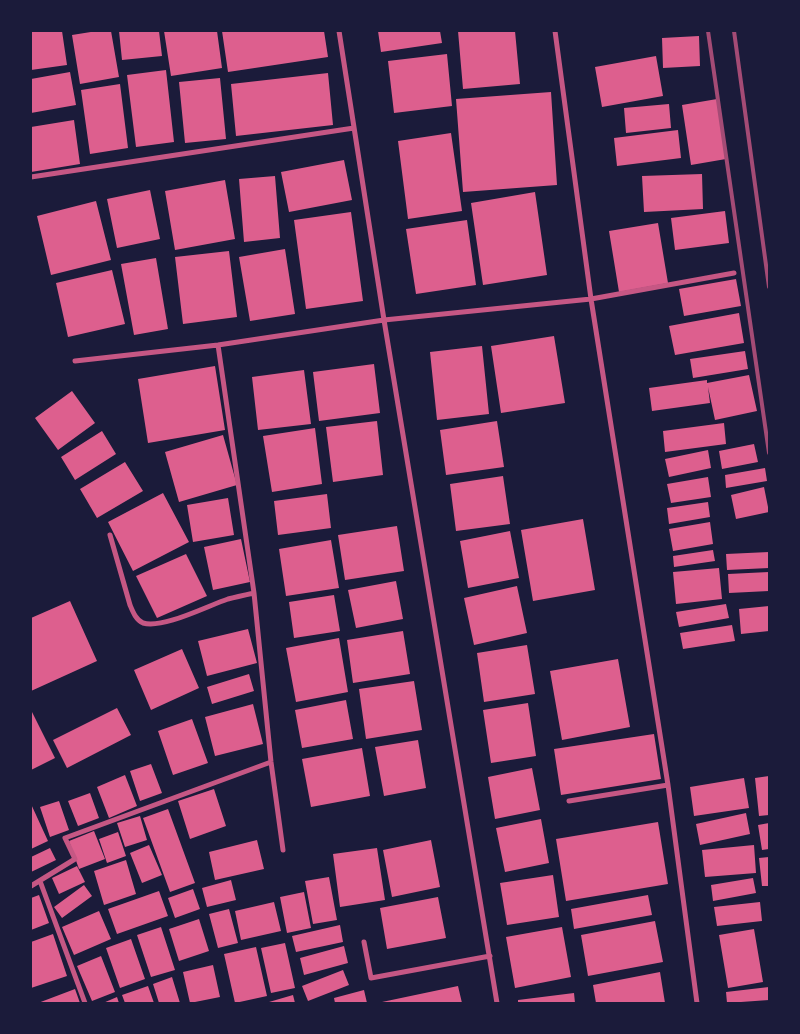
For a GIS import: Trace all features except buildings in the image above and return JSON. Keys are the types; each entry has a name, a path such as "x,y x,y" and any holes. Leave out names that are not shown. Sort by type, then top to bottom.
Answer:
{"street":[{"path":"339,31 384,320 497,1003"},
{"path":"555,31 591,299 668,785 697,1003"},
{"path":"31,177 354,128"},
{"path":"75,360 218,345 384,320 591,299 734,273"},
{"path":"218,345 254,593 271,762 283,850"},
{"path":"110,536 130,605 134,616 141,622 153,624 167,622 228,599 254,593"},
{"path":"31,886 75,859 65,838 271,762"},
{"path":"569,801 668,785"},
{"path":"40,881 85,1003"},
{"path":"364,942 371,978 490,956"}],"railway":[{"path":"708,31 769,453"},
{"path":"734,31 769,287"}]}
